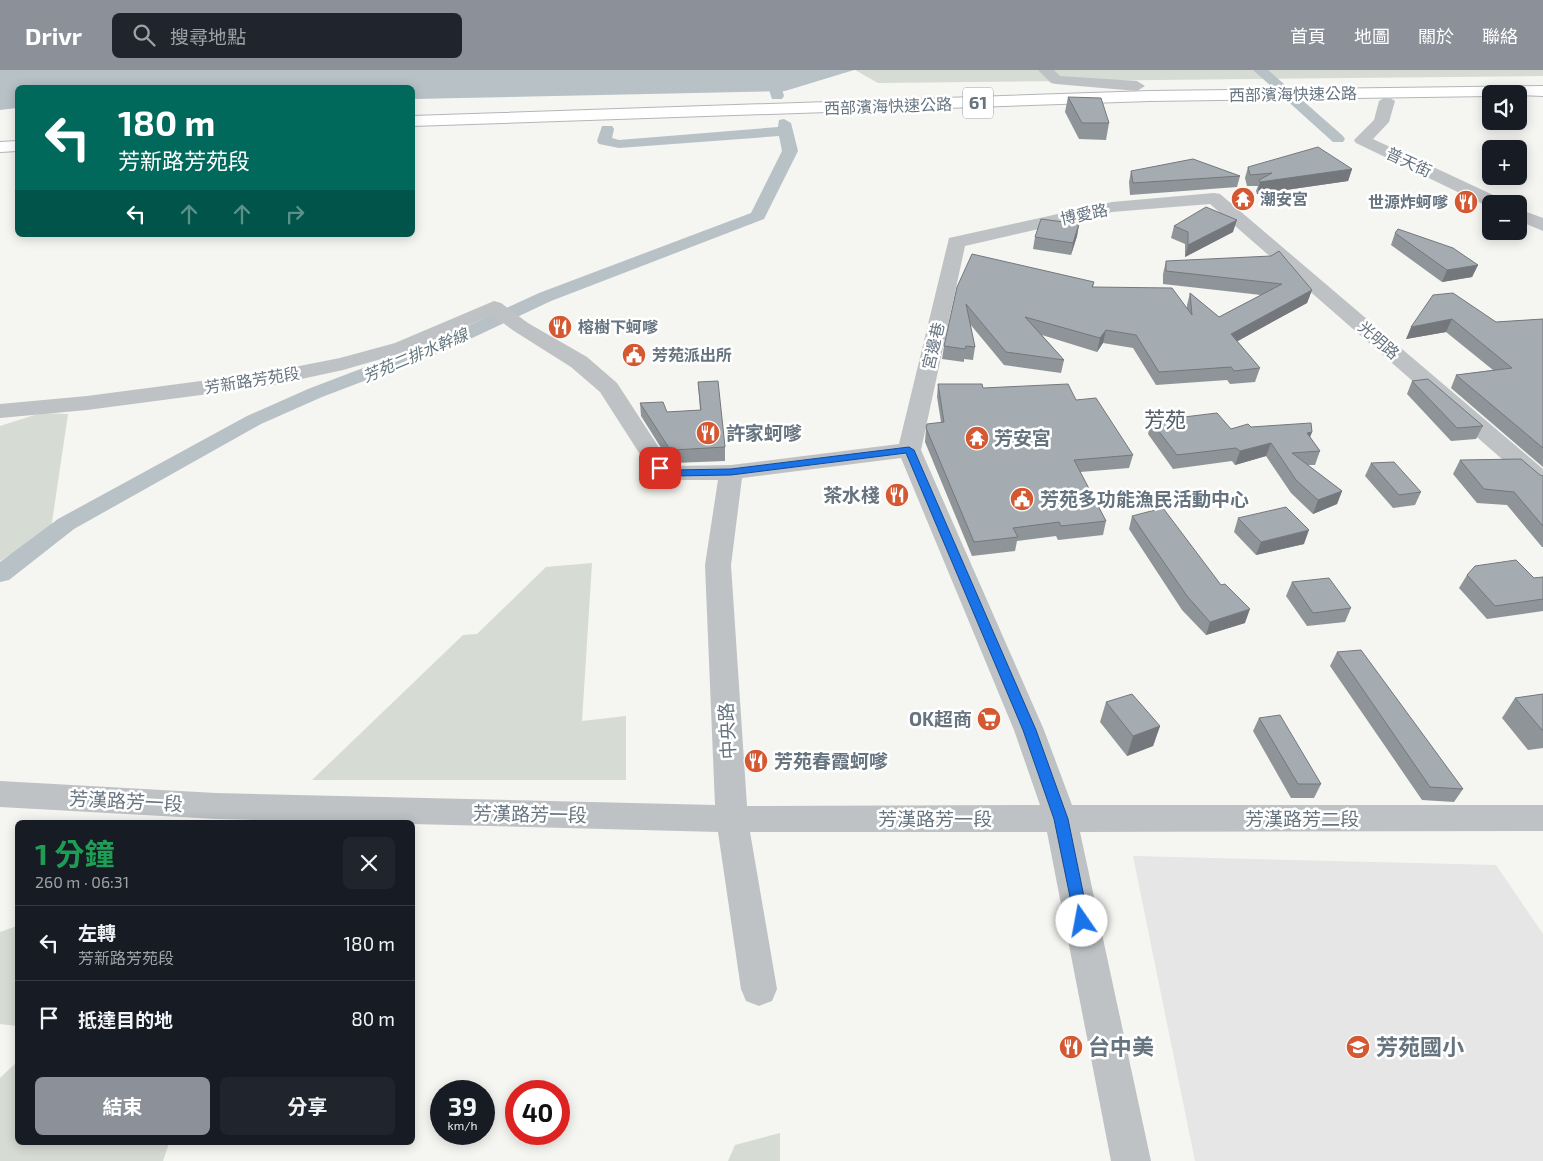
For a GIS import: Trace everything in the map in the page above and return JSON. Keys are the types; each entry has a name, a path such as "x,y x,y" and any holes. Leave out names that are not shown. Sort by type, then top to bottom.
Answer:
{"highway":[{"name":"西部濱海快速公路","path":"415,113 1134,90 1543,84"},
{"name":"西部濱海快速公路","path":"415,121 1150,96 1543,91"},
{"path":"0,139 15,137"},
{"path":"0,148 15,146"}],"street":[{"path":"1044,70 1056,80 1137,86"},
{"name":"普天街","path":"1388,101 1381,122 1362,140 1482,196"},
{"name":"博愛路","path":"956,242 1112,207 1214,198"},
{"name":"光明路","path":"1214,198 1543,482"},
{"path":"1527,218 1543,225"},
{"name":"宮邊巷","path":"909,450 956,242"},
{"name":"芳新路芳苑段","path":"0,411 86,403 278,377 343,364 402,347 494,307 521,327 579,362 610,388 660,468 673,473 731,472"},
{"path":"731,472 909,450 1029,730 1061,819 1131,1161"},
{"name":"中央路","path":"731,472 718,565 732,819 759,989"},
{"name":"芳漢路芳一段","path":"0,794 216,806 732,819 1061,819"},
{"name":"芳漢路芳二段","path":"1061,819 1543,818"}],"shaded area":[{"path":"0,70 854,70 785,91 415,99 415,85 15,85 15,108 0,110"},
{"path":"855,70 1543,70 1543,76 878,83"},
{"path":"41,413 68,414 51,529 0,561 0,426"},
{"path":"592,563 582,721 626,716 626,780 312,780 463,635 477,634 546,567"},
{"name":"芳苑國小","path":"1133,856 1496,865 1543,934 1543,1161 1195,1161"},
{"path":"15,927 15,1026 0,1024 0,932"},
{"path":"15,1064 15,1145 168,1145 163,1161 0,1161 0,1078"},
{"path":"780,1133 780,1161 728,1161 735,1145"}],"building":[{"path":"1068,97 1101,98 1109,123 1082,123"},
{"path":"1318,147 1352,169 1260,182 1259,180 1272,173 1250,175 1248,167"},
{"path":"1193,159 1240,176 1133,183 1131,171"},
{"path":"1206,207 1237,220 1188,245 1188,232 1174,226"},
{"path":"1041,219 1079,224 1073,243 1035,237"},
{"path":"1398,229 1453,248 1478,265 1447,270 1395,233"},
{"path":"1279,251 1312,290 1231,334 1260,368 1234,371 1231,367 1159,372 1136,335 1106,330 1100,338 1025,317 1064,360 1006,352 966,304 975,347 966,346 965,349 944,346 957,287 972,254 1094,282 1092,287 1172,288 1192,315 1190,293 1219,317 1282,284 1166,271 1166,261 1271,256"},
{"path":"1453,293 1496,322 1543,319 1543,448 1456,375 1512,368 1452,319 1411,327 1433,295"},
{"path":"1428,379 1483,426 1457,428 1412,381"},
{"path":"718,381 725,447 673,450 669,448 640,403 663,402 667,412 701,410 698,382"},
{"path":"938,384 982,384 983,388 1068,384 1076,400 1096,398 1133,455 1074,460 1106,521 1061,526 1059,522 1013,528 1018,537 974,542 926,428 927,424 944,422"},
{"path":"1217,413 1231,429 1248,424 1251,427 1311,423 1312,432 1307,433 1320,451 1292,453 1342,491 1318,500 1296,480 1271,443 1240,451 1236,448 1177,455 1151,421"},
{"path":"1521,459 1543,476 1543,526 1514,492 1484,489 1460,460"},
{"path":"1394,462 1421,492 1399,495 1371,463"},
{"path":"1286,507 1309,530 1261,542 1238,518"},
{"path":"1163,508 1221,585 1225,584 1250,609 1210,622 1187,596 1132,516"},
{"path":"1516,560 1534,578 1543,577 1543,599 1495,606 1467,575 1475,566"},
{"path":"1329,578 1351,608 1313,613 1292,582"},
{"path":"1361,650 1463,789 1430,787 1337,652"},
{"path":"1132,694 1160,726 1133,736 1106,702"},
{"path":"1543,694 1543,730 1542,730 1515,698"},
{"path":"1280,715 1321,784 1298,784 1259,718"}],"waterway":[{"path":"753,70 775,85 777,96"},
{"path":"1260,70 1338,139"},
{"name":"芳苑二排水幹線","path":"784,123 786,131"},
{"path":"607,129 604,141 619,144 786,131"},
{"name":"芳苑二排水幹線","path":"0,574 66,524 254,420 315,393 446,343 545,297 758,216 790,151 786,131"}],"place":[{"name":"潮安宮","path":"1243,199"},
{"name":"世源炸蚵嗲","path":"1466,202"},
{"name":"榕樹下蚵嗲","path":"560,327"},
{"name":"芳苑派出所","path":"634,355"},
{"name":"許家蚵嗲","path":"708,433"},
{"name":"芳安宮","path":"977,438"},
{"name":"茶水棧","path":"897,495"},
{"name":"芳苑多功能漁民活動中心","path":"1022,499"},
{"name":"OK超商","path":"989,719"},
{"name":"芳苑春霞蚵嗲","path":"756,761"},
{"name":"台中美","path":"1071,1047"},
{"name":"芳苑國小","path":"1358,1047"}],"district":[{"name":"芳苑","path":"1165,420"}],"route":[{"path":"660,468 673,473 731,472 909,450 1029,730 1061,819 1082,921"}]}
